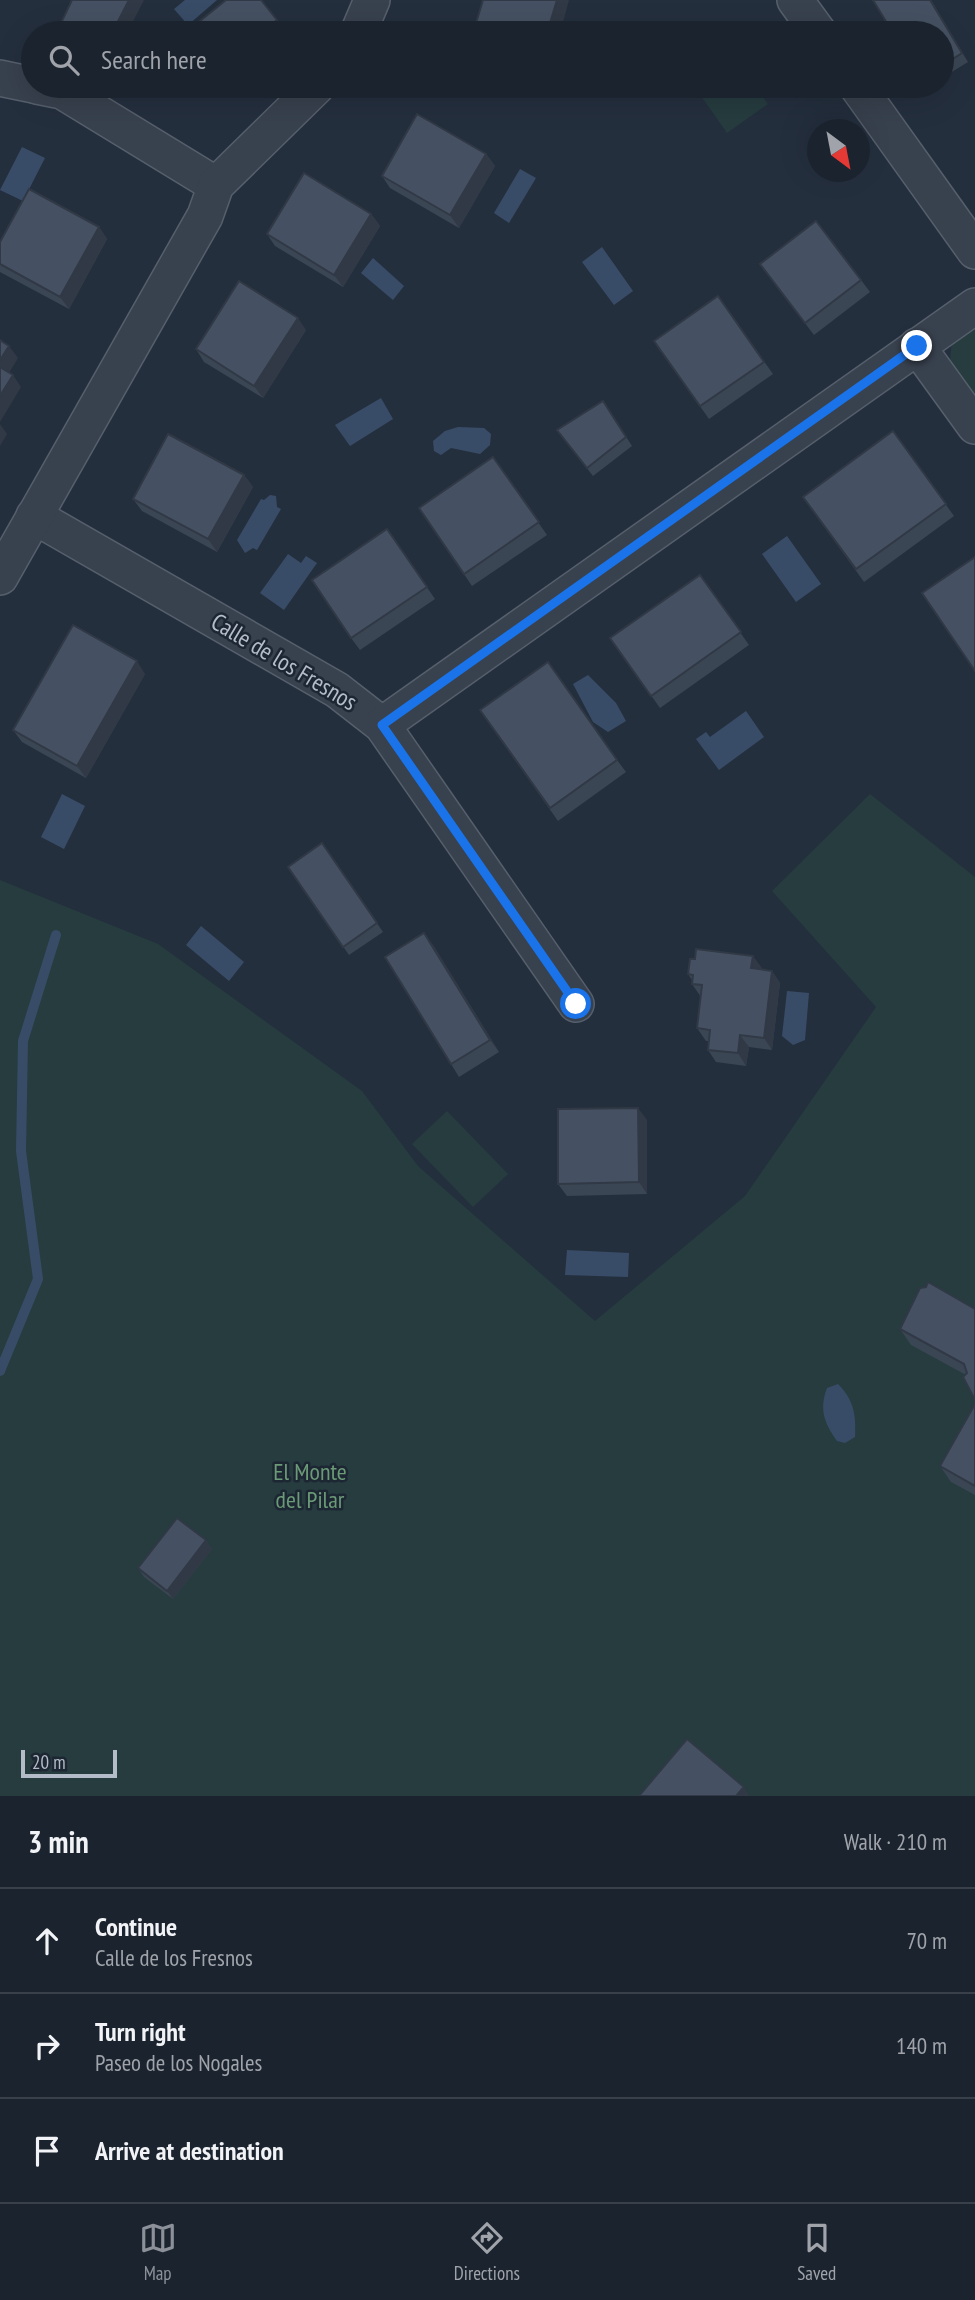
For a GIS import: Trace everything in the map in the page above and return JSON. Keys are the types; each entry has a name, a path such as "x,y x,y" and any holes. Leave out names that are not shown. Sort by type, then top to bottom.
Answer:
{"street":[{"path":"363,21 372,0"},
{"path":"795,0 810,21"},
{"path":"0,78 21,82"},
{"path":"71,98 211,201"},
{"path":"0,577 211,201 306,98"},
{"path":"866,98 975,251"},
{"path":"382,725 975,306"},
{"path":"917,346 975,426"},
{"name":"Calle de los Fresnos","path":"34,516 337,690 382,725 576,1004"}],"green space":[{"path":"702,98 764,98 768,104 727,133"},
{"path":"975,322 975,396 950,361 952,338"},
{"name":"El Monte del Pilar","path":"870,794 975,877 975,1796 0,1796 0,880 158,944 362,1091 418,1166 595,1321 745,1196 876,1007 772,891"},
{"path":"447,1111 508,1174 473,1207 412,1144"}],"water":[{"path":"185,0 217,0 193,21 184,21 174,9"},
{"path":"22,147 45,158 23,201 0,190"},
{"path":"520,169 536,178 509,223 494,213"},
{"path":"602,247 633,291 614,305 582,262"},
{"path":"373,258 404,286 393,300 361,273"},
{"path":"381,398 393,419 350,446 335,425"},
{"path":"458,427 484,428 491,434 490,445 480,454 451,448 441,455 434,451 433,441 445,431"},
{"path":"270,495 276,496 277,507 281,509 257,550 253,548 245,553 237,540 261,499 264,500"},
{"path":"787,536 821,584 796,602 762,554"},
{"path":"288,554 301,563 306,556 317,563 284,610 260,593"},
{"path":"588,675 616,703 626,721 608,732 593,722 573,684"},
{"path":"746,711 764,737 719,770 696,739 706,732 710,737"},
{"path":"62,794 85,806 64,849 41,837"},
{"path":"201,926 244,962 229,981 186,945"},
{"path":"787,991 809,993 805,1040 793,1045 782,1036"},
{"path":"567,1250 629,1253 628,1277 565,1275"},
{"path":"838,1384 848,1396 854,1415 855,1437 845,1443 837,1441 826,1422 823,1409 827,1388"}],"building":[{"path":"72,0 129,0 118,21 62,21"},
{"path":"226,0 261,0 277,20 276,21 200,21"},
{"path":"483,0 557,0 551,21 477,21"},
{"path":"873,0 930,0 943,21 886,21"},
{"path":"954,40 962,53 954,58"},
{"path":"417,114 486,154 450,215 382,176"},
{"path":"304,173 371,214 334,275 267,234"},
{"path":"29,189 99,227 60,297 0,264 0,242"},
{"path":"816,221 861,280 805,323 760,264"},
{"path":"239,281 298,318 254,386 196,349"},
{"path":"718,296 764,362 700,406 654,341"},
{"path":"0,340 9,346 0,360"},
{"path":"0,367 13,375 0,396"},
{"path":"603,401 626,437 587,468 557,430"},
{"path":"893,431 946,504 856,569 803,497"},
{"path":"168,434 244,475 208,539 133,499"},
{"path":"493,457 539,522 464,574 419,508"},
{"path":"387,529 427,587 351,638 312,580"},
{"path":"975,557 975,671 922,593"},
{"path":"700,575 741,632 651,696 610,638"},
{"path":"73,625 137,661 77,766 13,730"},
{"path":"548,662 617,760 550,808 480,710"},
{"path":"322,843 377,923 343,947 288,867"},
{"path":"424,933 490,1040 451,1064 385,957"},
{"path":"696,949 753,956 751,968 772,971 764,1038 740,1035 738,1053 708,1050 710,1030 697,1028 702,985 692,984 693,975 688,974 690,959 695,959"},
{"path":"638,1108 639,1182 558,1184 558,1109"},
{"path":"928,1282 975,1309 975,1400 963,1377 967,1373 964,1364 900,1329 920,1288 926,1287"},
{"path":"975,1404 975,1486 940,1466"},
{"path":"177,1518 206,1540 167,1591 138,1568"},
{"path":"687,1739 744,1787 736,1796 639,1796"}],"waterway":[{"path":"0,1371 38,1279 21,1151 23,1041 56,935"}],"route":[{"path":"576,1004 382,725 917,346"}]}
